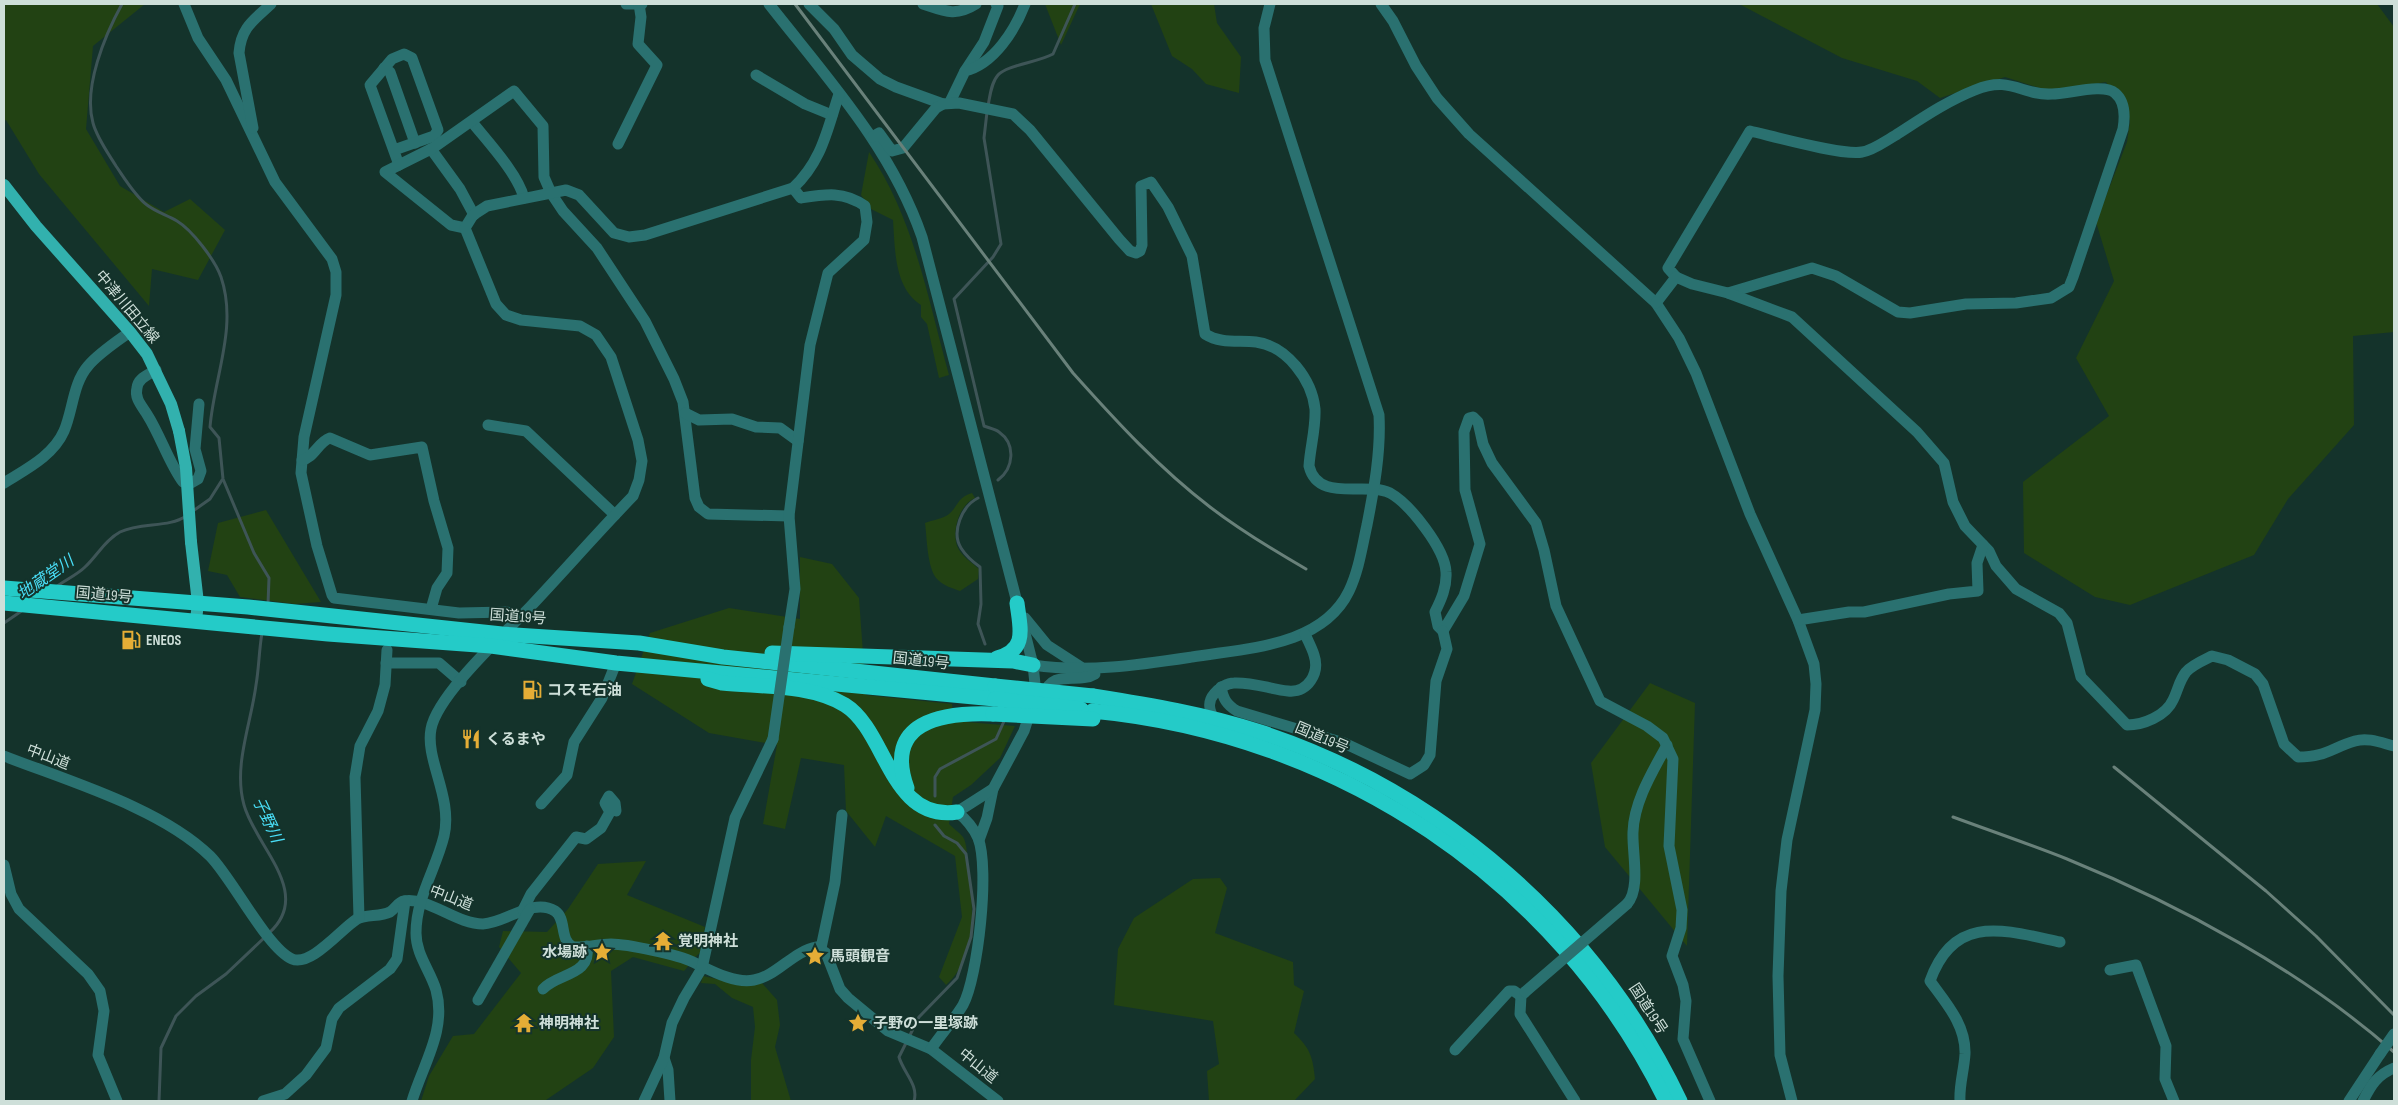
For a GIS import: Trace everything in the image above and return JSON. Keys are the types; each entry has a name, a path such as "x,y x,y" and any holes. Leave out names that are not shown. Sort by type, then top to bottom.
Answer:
{"highway":[{"name":"国道19号","path":"7,588 198,603 502,634 638,643 994,700"},
{"name":"国道19号","path":"4,603 328,634 491,646 616,663 1093,709 1185,725 1267,749 1338,778 1413,820 1465,856 1524,905 1591,980 1638,1049 1666,1101"},
{"path":"988,660 1007,655 1016,648 1020,635 1017,603"},
{"path":"638,643 788,654 988,660 1033,665"},
{"path":"664,667 722,682 817,692 835,699 858,716 888,769 923,808 939,812 957,812"},
{"path":"910,794 903,777 901,755 904,745 916,728 994,700 1093,709"},
{"name":"国道19号","path":"1093,709 1175,710 1214,719 1298,746 1384,786 1429,814 1487,856 1526,890 1587,954 1619,996 1647,1039 1680,1101"}],"main road":[{"name":"中津川田立線","path":"4,185 36,226 130,332 156,370 171,404 179,431 186,468 191,542 198,603 196,620"}],"street":[{"path":"184,4 198,38 226,80 275,182 328,250 336,272 336,295 304,437 301,473 315,536 332,595 334,598 393,609 431,609 459,613 507,612 518,618"},
{"path":"254,137 239,53 240,42 244,30 271,4"},
{"path":"618,144 657,65 638,44 640,4 626,4"},
{"path":"769,4 872,138 900,182 922,237 1033,665 1034,703 1021,737 993,789 987,818 979,840 983,910 971,984 963,1004 931,1049"},
{"path":"809,4 834,29 852,55 880,79 896,87 946,103 1006,111 1020,119 1119,239 1130,251 1136,253 1140,251 1142,245 1141,186 1150,182 1168,207 1192,256 1205,334 1215,340 1257,342 1284,352 1305,382 1314,403 1315,411 1309,466 1311,475 1329,487 1346,490 1374,489 1388,492 1400,499 1414,514 1443,559 1446,584 1442,599 1435,612 1438,626 1443,631 1447,649 1436,681 1430,755 1424,765 1410,774 1344,743 1237,710 1228,705 1223,697 1221,688"},
{"path":"923,4 950,13 976,4"},
{"path":"872,138 879,134 892,151 903,148 936,108 946,103 984,42 998,6 996,4"},
{"path":"965,72 974,69 993,54 1012,31 1025,4"},
{"path":"1381,4 1393,21 1416,66 1437,98 1469,134 1656,302 1679,338 1696,373 1750,514 1798,620 1814,664 1816,710 1787,840 1781,891 1778,976 1780,1055 1792,1101"},
{"path":"1033,665 1100,670 1260,646 1305,634 1331,616 1350,591 1358,566 1374,489 1380,439 1379,416 1266,60 1265,6"},
{"path":"394,150 434,136 438,130 412,58 404,54 392,59 370,84 399,165"},
{"path":"384,68 390,72 415,143"},
{"path":"756,75 805,104 832,115"},
{"path":"1728,294 1812,268 1836,276 1898,312 1929,312 1966,304 2016,303 2051,298 2069,287 2123,129 2123,104 2116,94 2108,89 2039,94 2011,84 1996,84 1976,89 1953,100 1876,146 1862,152 1833,149 1750,131 1668,268 1676,277 1692,284 1728,294 1792,317 1917,432 1944,463 1953,502 1965,526 1983,545 1996,566 2016,589 2059,613 2067,623 2081,677 2128,725 2137,725 2160,715 2173,702 2179,681 2188,670 2212,656 2228,660 2255,674 2263,684 2284,744 2298,757 2317,757 2356,740 2368,740 2394,746"},
{"path":"465,228 451,226 385,172 431,149 514,91 542,126 544,177 551,193 563,212 597,248 645,321 674,379 683,402 694,498 699,508 708,514 788,516"},
{"path":"465,228 474,215 487,206 566,190 579,195 614,233 629,237 645,235 792,188 808,174 819,154 839,94"},
{"path":"472,122 504,163 524,198"},
{"path":"431,149 460,189 474,215"},
{"path":"644,1101 664,1058 672,1023 702,968 735,818 773,739 795,589 788,516 810,345 828,274 864,240 867,222 865,206 853,197 833,193 801,198 792,188"},
{"path":"412,1101 438,1032 440,1016 436,988 417,946 416,928 420,902 444,836 446,812 443,788 431,746 431,728 439,709 491,646 633,496 639,480 642,461 638,440 611,357 596,335 580,326 521,320 506,315 496,304 465,228"},
{"path":"1656,302 1676,277"},
{"path":"4,483 38,462 54,447 64,432 80,378 88,366 130,332"},
{"path":"156,370 140,380 136,389 138,401 183,482 191,483 198,479 200,471 195,449 200,404"},
{"path":"685,414 699,420 732,419 756,426 780,428 798,441"},
{"path":"1443,631 1464,596 1480,544 1465,490 1464,432 1468,420 1473,417 1478,422 1483,444 1492,463 1536,523 1556,606 1600,701 1647,726 1663,738 1673,759 1669,846 1682,910 1681,928 1672,956 1683,985 1686,1001 1683,1039 1710,1101"},
{"path":"488,425 526,431 615,515"},
{"path":"302,460 307,459 325,440 330,438 370,455 422,447 434,501 448,548 447,573 437,588 431,609"},
{"path":"1798,620 1849,612 1864,612 1949,594 1978,591 1977,564 1983,545"},
{"path":"1017,603 1028,624 1047,645 1071,663 1085,669"},
{"path":"1214,719 1209,708 1210,701 1221,688 1233,683 1290,692 1305,688 1312,680 1316,669 1315,656 1305,634"},
{"path":"359,918 355,777 360,746 378,711 385,685 387,650"},
{"path":"386,663 439,663 460,682"},
{"path":"541,804 567,775 574,742 602,698 616,663"},
{"path":"1021,737 1033,724 1047,686 1064,678 1092,676 1100,670"},
{"path":"1575,1101 1523,1021 1519,1006 1523,994 1632,899 1635,891 1633,830 1645,786 1667,745"},
{"name":"中山道","path":"4,756 132,807 190,840 217,864 273,942 292,959 312,957 359,918 381,915 405,901 420,902 476,924 497,922 526,910 541,908 555,911 559,916 568,944 578,947 611,944 639,948 692,961 702,968 734,978 752,980 760,978 803,952 821,948 826,953 834,977 844,994 888,1031 931,1049 998,1101"},
{"path":"979,840 971,826 957,812 993,789"},
{"path":"478,1000 526,910 531,894 576,837 586,839 601,828 610,812 606,803 609,796 615,803 616,812"},
{"path":"821,948 835,882 842,815"},
{"path":"4,865 11,894 19,909 88,974 100,991 104,1011 98,1055 117,1101"},
{"path":"263,1101 285,1094 306,1074 326,1048 332,1019 339,1008 390,969 396,959 405,901"},
{"path":"1960,1101 1959,1087 1965,1054 1963,1034 1956,1017 1930,981 1936,965 1945,951 1958,940 1972,932 1990,929 2060,942"},
{"path":"543,989 552,981 577,972 586,960 587,946"},
{"path":"2110,970 2136,965 2166,1046 2165,1079 2174,1101"},
{"path":"1455,1050 1509,991 1523,994"},
{"path":"2349,1101 2394,1034"},
{"path":"664,1058 668,1070 670,1101"},
{"path":"2363,1101 2370,1086 2380,1075 2394,1068"}],"green space":[{"path":"4,4 145,4 93,46 86,129 120,186 164,212 190,199 225,230 198,280 152,269 149,306 39,174 6,120 4,121"},
{"path":"1045,4 1080,4 1061,45"},
{"path":"1151,4 1214,4 1217,23 1241,57 1239,93 1206,84 1192,69 1172,56"},
{"path":"1739,4 2377,4 2394,27 2394,332 2353,336 2354,425 2288,499 2254,555 2130,605 2095,597 2024,553 2023,482 2109,416 2076,358 2114,281 2096,222 2127,142 2130,121 2106,82 2049,91 2005,77 1940,98 1917,81 1842,58"},
{"path":"869,152 898,204 909,232 949,375 939,378 927,324 921,317 921,305 912,298 901,278 896,255 893,220 871,209 861,195"},
{"path":"972,493 975,498 969,501 961,512 955,533 957,546 961,553 979,569 978,579 960,591 943,584 934,575 927,545 925,523 947,516 963,497"},
{"path":"266,510 321,602 295,604 240,597 227,575 208,571 218,523"},
{"path":"800,557 832,564 859,598 866,695 952,704 954,721 1015,726 1000,758 971,785 953,797 949,824 963,837 967,850 972,911 969,944 964,959 957,973 946,985 939,977 962,917 955,856 886,816 875,847 846,811 844,765 801,758 785,829 763,824 777,745 709,733 632,684 650,633 729,608 800,619"},
{"path":"1650,683 1695,703 1687,946 1605,847 1591,763"},
{"path":"646,861 627,895 705,927 700,953 684,971 633,957 611,971 614,1037 593,1068 546,1100 421,1101 429,1076 453,1036 474,1034 521,973 499,947 503,931 547,932 568,909 598,864"},
{"path":"1220,878 1227,888 1215,933 1293,962 1294,985 1304,991 1294,1033 1304,1043 1310,1053 1315,1079 1294,1101 1209,1101 1207,1071 1219,1064 1213,1021 1114,1005 1118,949 1134,918 1193,879"},
{"path":"703,976 730,982 762,983 777,1000 780,1025 775,1047 791,1101 751,1101 751,1060 755,1027 753,1007 732,998 715,984 701,983"}],"waterway":[{"path":"122,4 103,46 93,78 91,94 93,123 103,145 134,192 154,210 183,225 208,254 221,277 226,296 226,333 210,427 219,438 223,479 254,553 269,578 268,604"},
{"path":"988,106 992,86 998,75 1008,69 1053,54 1075,4"},
{"path":"987,112 984,138 1001,244 993,257 954,299 984,426 999,432 1008,443 1010,449 1010,463 998,480"},
{"name":"地蔵堂川","path":"193,511 210,499 222,480"},
{"path":"978,498 963,513 957,535 958,542 963,551 980,567 981,604 978,624 985,644"},
{"name":"地蔵堂川","path":"56,587 82,570 101,548 120,532 137,527 163,524 186,516"},
{"name":"地蔵堂川","path":"4,623 23,610"},
{"name":"子野川","path":"262,633 254,700 244,745 241,790 250,821 278,869 284,886 286,902 281,918 269,933"},
{"path":"935,796 935,777 940,769 996,739 1005,719"},
{"path":"914,1101 913,1084 899,1057 919,1017 957,978 971,937 974,909 966,854 957,843 944,836 935,825"},
{"name":"子野川","path":"159,1101 161,1048 176,1016 196,996 226,974 264,938"}],"railway":[{"path":"795,4 1073,373 1089,391 1138,443 1191,492 1245,532 1306,569"},
{"path":"2114,767 2266,891 2316,936 2394,1015"},
{"path":"1953,817 2110,877 2196,919 2280,967 2358,1022 2394,1052"}],"place":[{"name":"ENEOS","path":"131,640"},
{"name":"コスモ石油","path":"532,690"},
{"name":"くるまや","path":"471,739"},
{"name":"覚明神社","path":"663,941"},
{"name":"水場跡","path":"602,952"},
{"name":"馬頭観音","path":"815,956"},
{"name":"神明神社","path":"524,1023"},
{"name":"子野の一里塚跡","path":"858,1023"}]}
